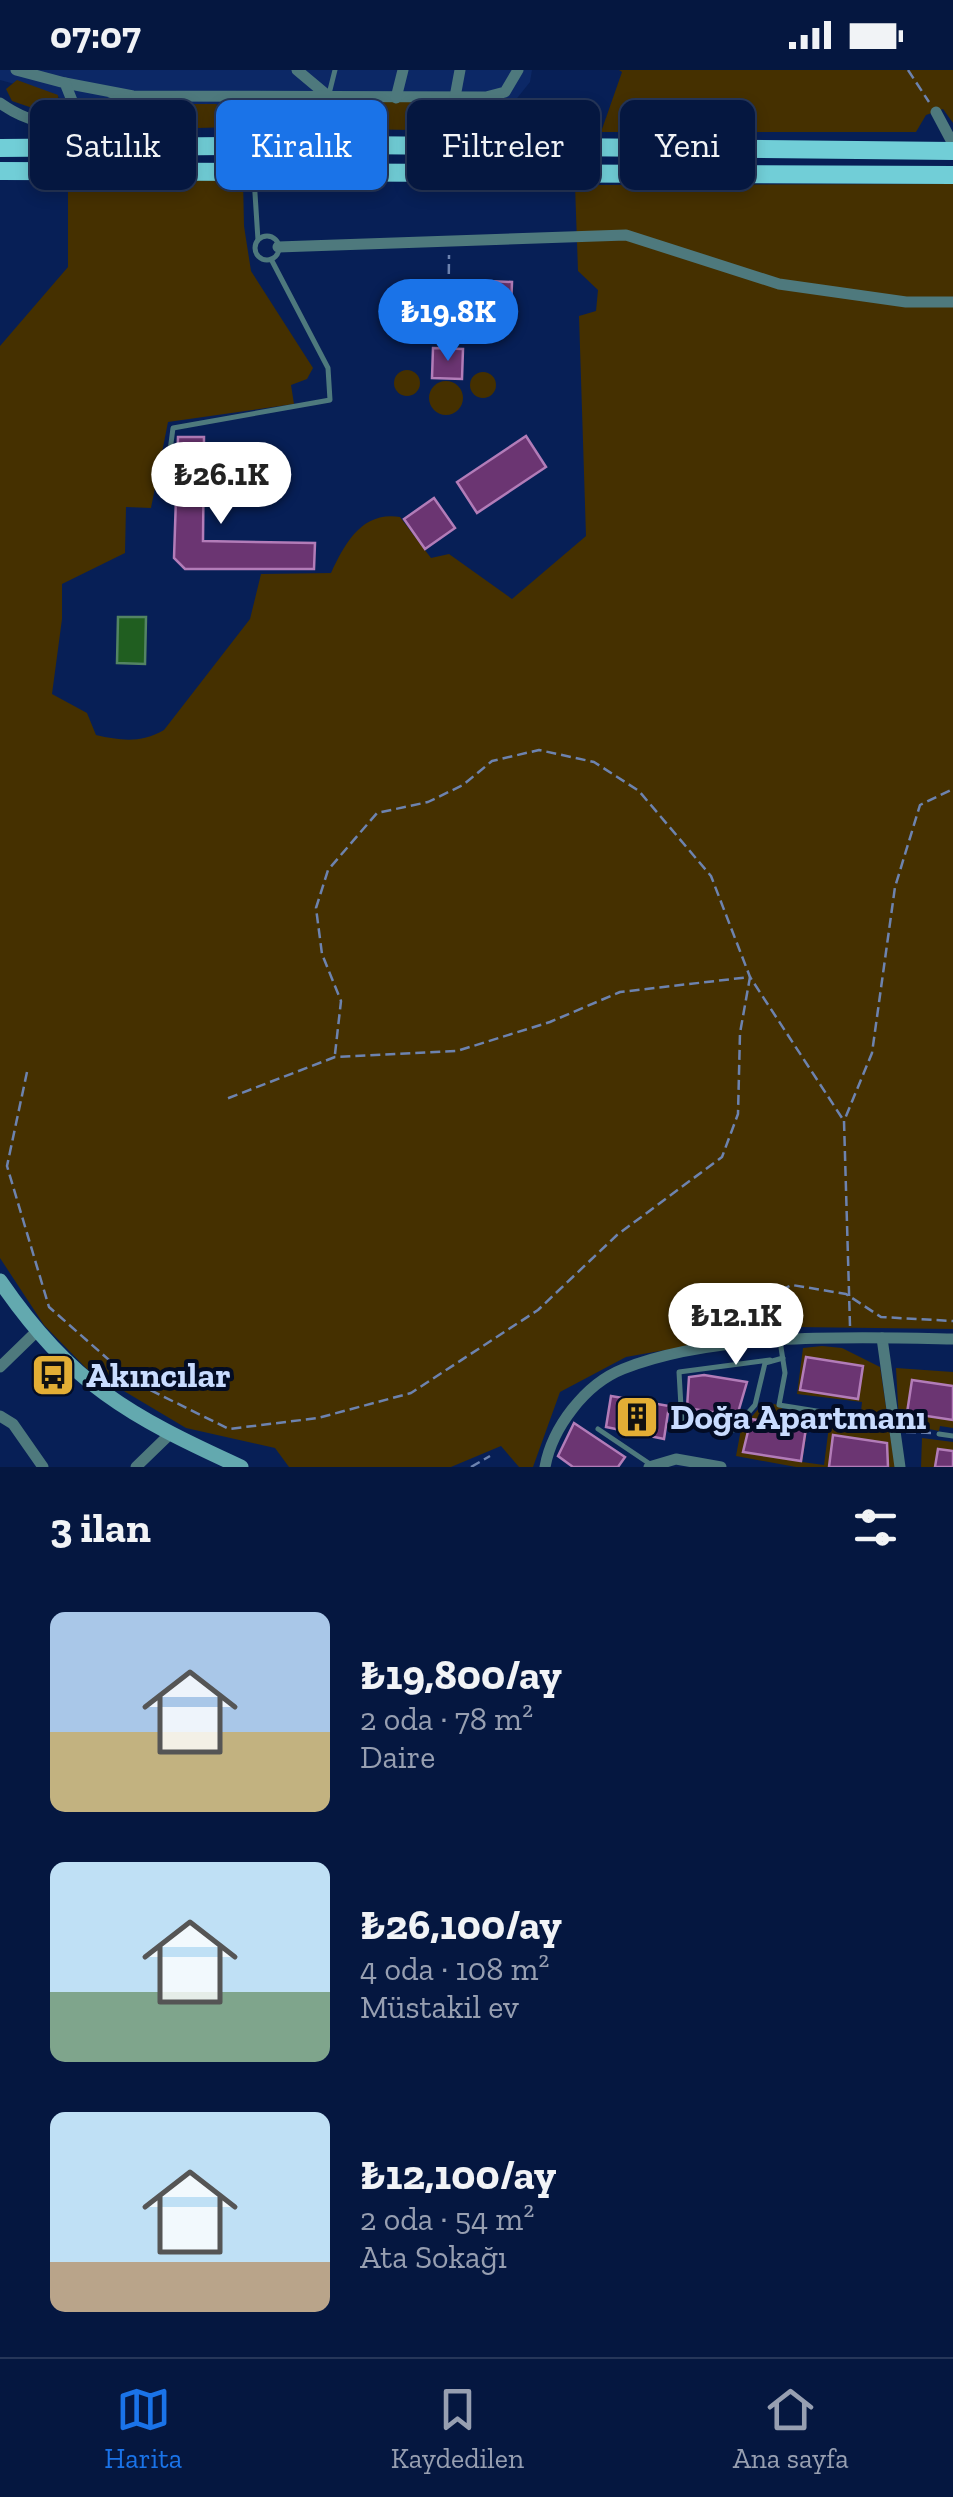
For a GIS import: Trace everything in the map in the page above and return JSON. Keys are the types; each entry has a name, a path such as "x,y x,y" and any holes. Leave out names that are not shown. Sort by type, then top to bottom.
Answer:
{"main road":[{"path":"196,146 407,147"},
{"path":"0,148 30,147"},
{"path":"600,148 953,147"},
{"path":"0,171 216,170"},
{"path":"600,172 953,175"},
{"path":"2,1289 36,1332 112,1403 240,1467"}],"street":[{"path":"16,70 59,75 133,96 396,98 486,98 505,92 518,70"},
{"path":"296,70 328,96"},
{"path":"396,98 402,70"},
{"path":"455,97 460,70"},
{"path":"59,75 72,100"},
{"path":"120,100 133,96"},
{"path":"0,103 30,118"},
{"path":"936,112 953,147"},
{"path":"278,246 626,235 779,284 906,302 953,302"},
{"path":"0,1367 36,1332"},
{"path":"882,1338 900,1467"},
{"path":"545,1467 550,1440 590,1390 622,1369 693,1352 780,1341 953,1339"},
{"path":"0,1416 13,1424 42,1467"},
{"path":"136,1467 170,1434"},
{"path":"650,1465 676,1460 721,1467"}],"lane":[{"path":"328,96 334,70"},
{"path":"165,490 173,428 330,400 328,368 271,259 257,254 254,190"},
{"path":"258,240 268,236 278,246 271,259"},
{"path":"780,1341 786,1373 780,1406 854,1416"},
{"path":"770,1360 762,1369 755,1405 733,1430 682,1424 680,1372 782,1358"},
{"path":"598,1429 650,1465"},
{"path":"939,1434 953,1436"}],"path":[{"path":"908,70 936,112"},
{"path":"244,96 244,100"},
{"path":"448,349 449,241"},
{"path":"334,1057 341,1000 322,954 316,908 328,870 377,814 428,802 463,786 492,761 539,750 594,762 639,791 711,876 750,976 844,1121"},
{"path":"851,1338 846,1294 844,1121 872,1052 894,887 920,805 953,789"},
{"path":"226,1098 334,1057 457,1051 550,1022 620,992 750,976"},
{"path":"27,1072 7,1166 49,1307 134,1382 229,1429 318,1418 411,1393 538,1310 618,1235 722,1156 738,1114 740,1033 750,976"},
{"path":"751,1321 764,1297 792,1286 846,1294 881,1318 953,1321"},
{"path":"898,1431 939,1434"},
{"path":"472,1467 490,1456"}],"shaded area":[{"path":"0,70 532,70 530,82 516,100 407,100 407,108 387,107 387,100 216,100 216,106 196,107 196,100 62,100 0,80"},
{"path":"619,70 953,70 953,123 943,109 926,115 916,132 755,132 755,100 620,100 620,132 601,132 622,72"},
{"path":"17,80 58,95 59,100 30,100 30,107 12,101 6,89"},
{"path":"387,101 407,102 407,130 387,130"},
{"path":"196,104 216,104 216,128 196,128"},
{"path":"196,178 216,178 216,190 243,190 251,271 313,368 307,379 291,385 294,404 168,422 151,508 126,507 125,553 62,584 62,619 52,694 87,713 96,735 131,740 164,730 250,619 261,574 331,573 356,532 375,519 400,517 431,558 449,554 512,599 586,536 579,316 596,311 598,290 578,271 575,190 600,190 600,185 620,185 620,190 755,190 755,185 953,184 953,1329 795,1327 626,1357 560,1392 533,1467 519,1467 501,1446 451,1467 289,1467 275,1448 186,1428 87,1369 44,1325 0,1258 0,346 68,267 68,190 196,190"},
{"path":"407,370 416,374 420,383 416,392 407,396 398,392 394,383 398,374"},
{"path":"483,372 492,376 496,385 492,394 483,398 474,394 470,385 474,376"},
{"path":"446,381 458,386 463,398 458,410 446,415 434,410 429,398 434,386"},
{"path":"118,617 146,617 145,664 117,663"},
{"path":"803,1348 842,1348 880,1367 895,1467 796,1467 736,1456 741,1429 760,1407 775,1404 789,1413 789,1419 808,1423 802,1462 824,1465 829,1426 859,1430 862,1402 797,1394"},
{"path":"896,1368 953,1372 953,1428 940,1426 939,1431 899,1423"},
{"path":"922,1438 953,1442 953,1467 921,1467"}],"building":[{"path":"487,281 512,282 511,309 485,308"},
{"path":"433,348 463,349 462,379 432,378"},
{"path":"526,436 546,467 477,513 457,482"},
{"path":"178,437 204,437 203,541 315,543 314,569 185,569 174,558"},
{"path":"434,498 455,528 425,549 404,519"},
{"path":"806,1357 863,1366 858,1399 800,1390"},
{"path":"704,1375 747,1382 737,1416 687,1408 689,1377"},
{"path":"912,1380 953,1386 953,1420 907,1413"},
{"name":"Doğa Apartmanı","path":"611,1396 669,1406 664,1439 606,1427"},
{"path":"751,1419 806,1428 801,1461 743,1452"},
{"path":"574,1423 625,1457 618,1467 573,1467 558,1456"},
{"path":"833,1435 887,1443 888,1467 829,1467"},
{"path":"938,1449 953,1451 953,1467 935,1467"}],"place":[{"name":"Akıncılar","path":"53,1375"},
{"name":"Doğa Apartmanı","path":"637,1417"}]}
